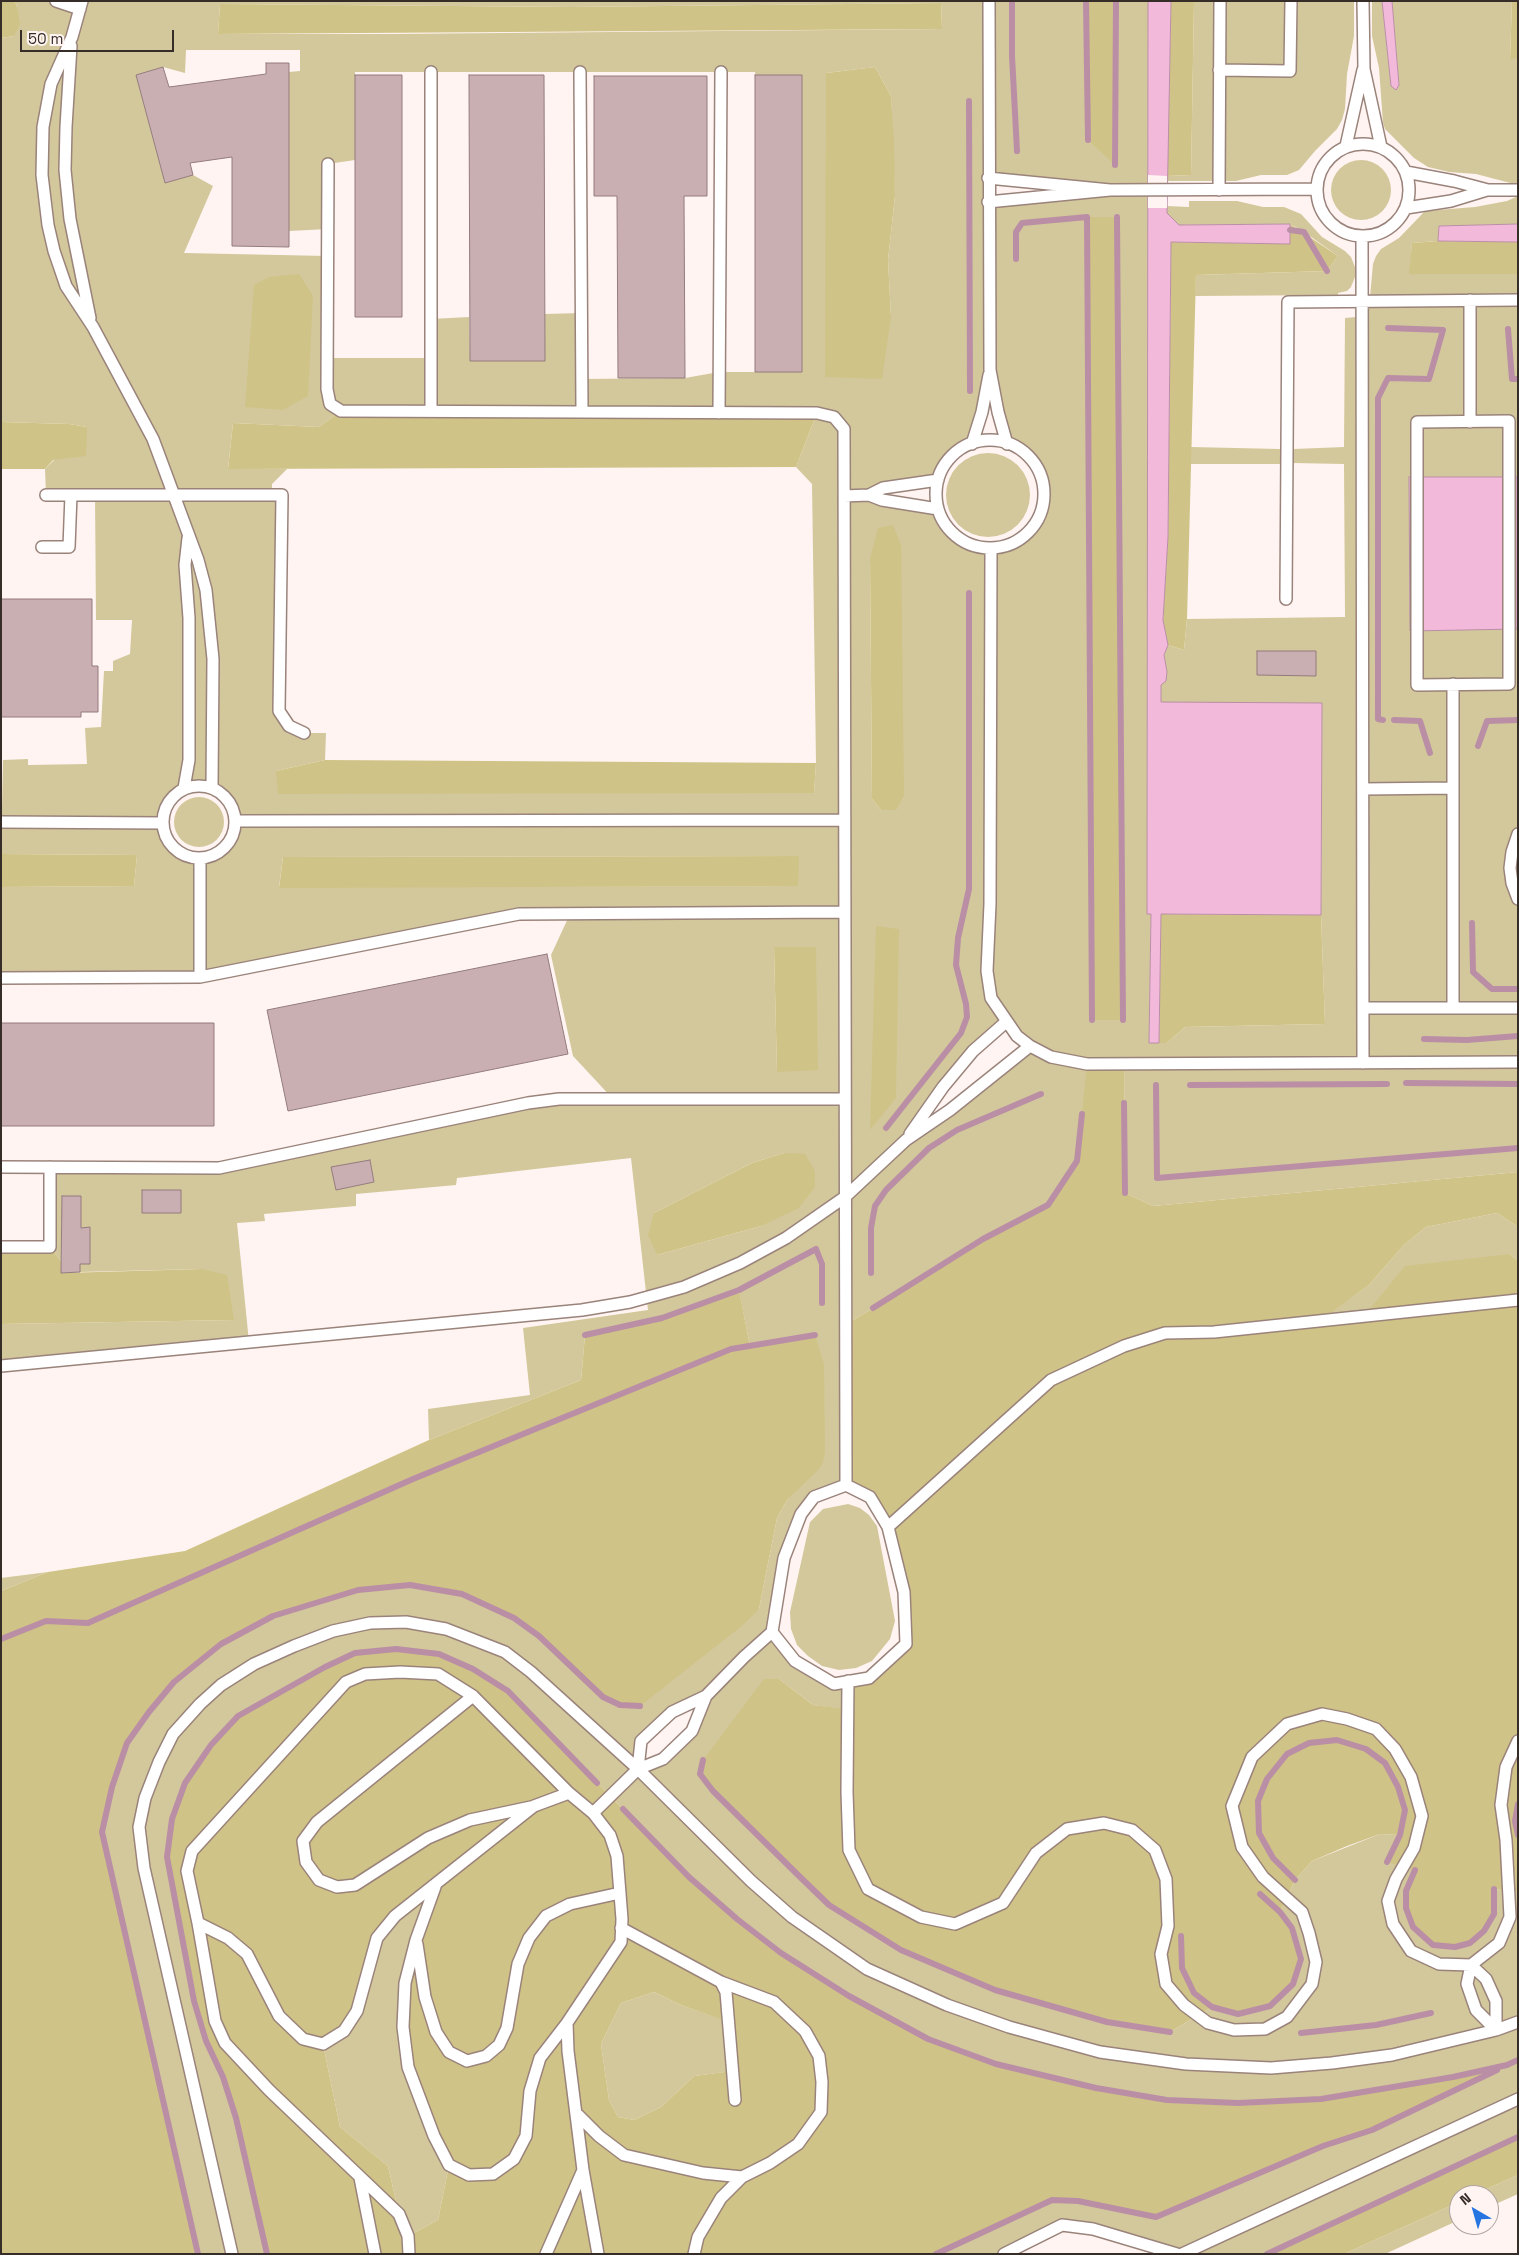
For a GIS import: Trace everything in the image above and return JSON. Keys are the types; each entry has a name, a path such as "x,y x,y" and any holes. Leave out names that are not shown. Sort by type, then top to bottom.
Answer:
{"lane":[{"path":"56,1 81,5 72,37 51,84 43,127 42,175 48,225 54,251 66,286 93,327 153,439 198,560 206,590 212,645 212,787"},
{"path":"989,1 988,202 990,370 998,412 1007,444"},
{"path":"1219,190 1220,1"},
{"path":"1219,70 1290,71 1291,1"},
{"path":"1363,1 1364,69 1381,147"},
{"path":"72,37 66,127 66,170 70,219 93,327"},
{"path":"1346,146 1364,69"},
{"path":"431,72 431,411"},
{"path":"580,72 582,412"},
{"path":"719,412 721,72"},
{"path":"1364,143 1381,147 1396,157 1406,172 1410,191 1406,208 1396,223 1380,234 1362,237 1344,233 1329,223 1320,207 1316,190 1320,171 1330,156 1346,146 1364,143"},
{"path":"328,164 327,390 330,404 341,411 817,413 834,417 844,429 846,1485"},
{"path":"1406,172 1488,190 1518,190"},
{"path":"988,178 1110,190 1316,190"},
{"path":"988,202 1110,190"},
{"path":"1406,208 1451,201 1488,190"},
{"path":"1362,237 1363,1063"},
{"path":"1470,300 1470,422"},
{"path":"1286,599 1288,302 1518,300"},
{"path":"972,444 982,412 990,370"},
{"path":"1417,422 1470,422 1509,422 1509,684 1418,684 1417,422"},
{"path":"997,441 1007,444 1016,446 1031,458 1041,475 1044,494 1041,513 1031,530 1016,542 991,548 978,547 960,540 946,527 938,509 936,495 938,480 946,462 960,449 978,442 997,441"},
{"path":"869,495 883,488 938,480"},
{"path":"46,495 282,495 279,711 289,726 304,733"},
{"path":"42,547 69,547 71,495"},
{"path":"844,496 869,495 882,500 938,509"},
{"path":"184,788 189,760 188,618 185,565 188,536"},
{"path":"991,548 990,904 988,972 991,998 1017,1036 1030,1046 1051,1057 1088,1064 1518,1062"},
{"path":"1453,684 1453,1008"},
{"path":"198,785 212,787 224,795 233,807 236,820 233,835 226,847 214,855 200,858 186,856 174,848 166,837 162,823 165,809 172,796 184,788 198,785"},
{"path":"1363,789 1453,788"},
{"path":"236,820 844,820"},
{"path":"1,822 162,823"},
{"path":"1518,834 1512,852 1510,868 1512,883 1518,899"},
{"path":"200,858 200,978"},
{"path":"1,978 200,978 519,914 845,912"},
{"path":"1363,1008 1518,1008"},
{"path":"906,1140 943,1087 973,1051 1006,1022"},
{"path":"1,1366 582,1310 630,1302 684,1287 740,1263 786,1238 845,1197 906,1140 950,1110 1030,1046"},
{"path":"1,1167 219,1168 528,1103 559,1099 845,1099"},
{"path":"1,1247 50,1247 50,1167"},
{"path":"888,1527 1051,1380 1124,1346 1165,1333 1214,1332 1518,1300"},
{"path":"638,1769 642,1741 672,1712 706,1696 744,1657 772,1632 784,1558 801,1514 814,1498 846,1485 870,1497 888,1527 904,1592 906,1644 869,1678 834,1684 795,1661 772,1632"},
{"path":"232,2254 144,1868 139,1827 145,1798 159,1762 173,1734 214,1692 254,1664 333,1631 370,1623 406,1622 446,1629 505,1652 638,1769 751,1881 792,1917 867,1969 947,2005 1009,2027 1100,2052 1186,2064 1271,2068 1332,2064 1392,2055 1496,2030 1518,2022"},
{"path":"409,2254 408,2236 399,2214 269,2090 225,2043 215,2021 187,1871 192,1851 346,1682 365,1674 400,1672 438,1674 473,1696 569,1793 593,1813 610,1835 617,1856 622,1928 621,1942 567,2024 540,2058 530,2091 526,2136 514,2159 493,2174 470,2176 449,2165 434,2136 408,2068 403,2027 405,1983 416,1940 436,1884"},
{"path":"848,1681 847,1792 849,1850 868,1889 921,1917 955,1924 1003,1903 1036,1854 1067,1829 1104,1823 1132,1830 1155,1850 1166,1879 1168,1926 1161,1954 1166,1984 1184,2005 1208,2023 1234,2030 1265,2029 1287,2018 1312,1984 1316,1962 1302,1912 1263,1877 1242,1847 1232,1806 1252,1758 1287,1724 1322,1714 1347,1719 1376,1729 1395,1749 1411,1776 1422,1816 1414,1848 1396,1878 1388,1901 1392,1924 1411,1951 1439,1964 1471,1965 1499,1943 1510,1917 1506,1840 1501,1804 1506,1767 1518,1741"},
{"path":"473,1696 317,1822 303,1841 306,1862 319,1880 337,1887 355,1885 428,1838 470,1820 534,1806 569,1793"},
{"path":"593,1813 638,1769 663,1759 692,1731 706,1696"},
{"path":"198,1923 228,1938 247,1954 279,2016 303,2039 323,2044 344,2031 357,2011 377,1938 395,1916 534,1806"},
{"path":"416,1940 425,1997 436,2032 449,2052 467,2061 486,2056 500,2045 507,2028 518,1964 529,1938 546,1916 570,1904 620,1893"},
{"path":"622,1928 721,1982 734,1985 774,2002 805,2031 819,2056 822,2082 821,2112 798,2144 770,2163 742,2177 721,2198 698,2237 694,2254"},
{"path":"1471,1965 1467,1984 1476,2010 1496,2030"},
{"path":"1471,1965 1486,1979 1496,2001 1496,2030"},
{"path":"721,1982 726,1992 735,2100"},
{"path":"567,2024 568,2051 578,2115 583,2170 598,2254"},
{"path":"1182,2254 1518,2099"},
{"path":"578,2115 599,2136 624,2155 656,2164 703,2173 742,2177"},
{"path":"546,2254 583,2170"},
{"path":"360,2178 374,2254"},
{"path":"1004,2254 1062,2225 1093,2229 1177,2254"}],"shaded area":[{"path":"1,1 15,1 20,24 14,36 1,38"},
{"path":"15,1 1086,1 1088,139 1115,164 1116,1 1148,1 1147,914 1151,914 1149,1043 1167,1043 1185,1027 1325,1024 1321,915 1322,704 1161,703 1161,685 1167,672 1164,655 1168,645 1184,650 1187,619 1345,617 1344,464 1293,463 1294,449 1344,447 1345,318 1356,317 1362,326 1368,319 1373,264 1376,256 1381,249 1399,238 1425,211 1475,207 1507,201 1518,196 1518,224 1439,226 1438,241 1412,243 1410,274 1518,274 1518,1172 1153,1206 1125,1193 1124,1064 1088,1064 1077,1161 1048,1205 983,1239 903,1291 846,1324 846,1485 814,1497 784,1558 772,1632 795,1661 834,1684 848,1681 848,1710 813,1705 779,1679 901,1950 995,1990 1107,2022 1170,2032 1212,2007 1238,2014 1292,1928 1280,1912 1295,1880 1312,1861 1380,1834 1400,1835 1415,1870 1406,1891 1494,1889 1518,1892 1518,2137 1267,2254 1177,2254 1062,2225 1004,2254 936,2254 1052,2200 1078,2201 1323,2146 1372,2130 1505,2066 1453,2077 1321,2099 1238,2103 1167,2100 1096,2088 996,2064 928,2039 849,1996 781,1953 737,1919 689,1877 508,1691 473,1669 439,1654 396,1649 355,1653 325,1667 185,1783 172,1819 167,1857 206,2041 223,2077 236,2118 267,2254 198,2254 102,1832 112,1787 127,1742 174,1682 221,1644 273,1616 358,1590 410,1585 462,1594 514,1618 539,1636 603,1697 759,1609 777,1518 787,1500 797,1488 815,1335 750,1346 739,1291 662,1318 585,1335 581,1380 429,1440 428,1409 530,1395 523,1328 648,1310 631,1158 457,1178 456,1185 356,1194 356,1206 264,1214 265,1221 237,1223 249,1342 1,1366 1,1324 234,1320 202,1269 80,1272 80,1264 90,1264 89,1227 80,1228 80,1220 61,1220 61,1261 50,1247 50,1167 219,1168 528,1103 613,1099 573,1056 551,955 570,914 519,914 200,977 1,978 1,887 134,886 137,855 1,854 3,760 28,759 28,765 87,764 85,728 101,727 104,671 113,671 113,661 130,654 132,620 96,620 95,495 46,495 45,469 87,427 69,424 1,422 1,38 14,36 17,7","holes":["941,3 942,29 218,34 220,4 571,7","186,50 300,50 300,71 289,72 289,231 328,229 328,164 355,160 355,72 755,72 798,372 719,372 685,378 582,379 581,313 545,314 544,361 470,361 469,317 431,319 431,358 327,358 327,256 184,253 213,186 193,175 165,183 136,75 163,67 185,73","875,67 891,96 895,196 888,260 891,317 826,73","988,178 1106,190 988,202","1117,217 1123,1020 1087,218","990,372 1007,444 1016,446 1031,458 1041,475 1044,494 1041,513 1031,530 1016,542 997,548 978,547 960,540 946,527 938,509 869,495 938,480 946,462 960,449 972,444","341,411 817,413 796,467 812,484 816,763 814,793 276,771 325,760 326,733 303,733 279,711 282,495 272,495 272,484 287,469 228,468 233,423 319,427","870,559 904,797 895,810 881,810 872,799","1257,651 1316,651 1316,675 1257,675","198,785 212,787 224,795 233,807 236,821 233,835 226,847 214,855 200,858 186,856 174,848 166,837 162,823 165,809 172,797 184,788","798,856 797,886 279,887 283,857","774,947 815,947 778,1072 777,1071","1006,1022 1030,1046 907,1139 973,1051","784,1153 761,1226 657,1255 654,1213 752,1163","370,1160 374,1182 336,1190","142,1190 181,1190 181,1213 142,1213","706,1697 692,1731 663,1759 638,1768 641,1741 672,1712"]},
{"path":"1086,1 1116,1 1115,165 1088,140"},
{"path":"1148,1 1171,1 1167,213 1179,225 1290,224 1290,244 1171,242 1168,537 1163,620 1168,645 1164,655 1167,672 1166,681 1161,685 1161,702 1322,703 1321,915 1161,914 1159,1043 1149,1043 1151,914 1147,914"},
{"path":"1171,1 1194,1 1191,175 1167,176"},
{"path":"1194,1 1354,1 1354,36 1347,74 1345,109 1342,120 1337,129 1299,170 1287,175 1261,175 1236,181 1167,181 1167,176 1191,175"},
{"path":"1372,1 1382,1 1391,86 1399,84 1392,1 1512,1 1510,58 1518,58 1518,185 1476,174 1449,172 1428,167 1414,158 1385,129 1379,68 1372,36"},
{"path":"1382,1 1392,1 1399,85 1396,90 1391,86"},
{"path":"1512,1 1518,1 1518,58 1510,59"},
{"path":"941,3 942,29 218,34 220,4 571,7"},
{"path":"875,67 891,96 894,142 895,196 888,260 891,317 882,379 825,377 826,73"},
{"path":"1355,160 1367,160 1383,168 1389,178 1391,190 1389,202 1383,212 1367,220 1355,220 1339,212 1331,196 1331,184 1339,168"},
{"path":"1189,201 1237,201 1263,207 1284,207 1301,214 1322,237 1345,251 1351,257 1355,267 1355,277 1351,287 1347,291 1338,293 1338,295 1195,296 1196,275 1327,271 1338,256 1290,224 1179,225 1167,213 1167,206 1189,207"},
{"path":"1087,217 1117,217 1123,1020 1092,1020"},
{"path":"1290,224 1338,256 1327,271 1196,275 1187,619 1184,650 1168,645 1163,620 1168,537 1171,242 1290,244"},
{"path":"1518,224 1518,242 1438,241 1439,226"},
{"path":"1438,241 1518,242 1518,274 1409,274 1412,243"},
{"path":"299,274 313,296 308,396 283,410 245,407 254,285 269,277"},
{"path":"341,411 817,413 796,467 228,469 233,423 319,427"},
{"path":"1,422 69,424 87,427 86,456 53,460 45,469 1,469"},
{"path":"1191,447 1280,449 1280,464 1191,464"},
{"path":"988,453 1011,460 1023,472 1030,495 1023,518 1011,530 988,537 965,530 953,518 946,495 953,472 965,460"},
{"path":"1409,477 1517,477 1517,629 1410,631"},
{"path":"893,525 901,545 904,797 896,810 881,810 872,799 870,559 878,528"},
{"path":"325,760 816,763 814,793 278,794 276,771"},
{"path":"199,797 208,799 219,808 224,822 222,831 213,842 199,847 190,845 179,836 174,822 176,813 185,802"},
{"path":"1,854 137,855 134,886 1,887"},
{"path":"799,856 798,886 279,888 283,857"},
{"path":"1161,914 1321,915 1325,1024 1185,1027 1167,1043 1159,1043"},
{"path":"876,926 899,929 896,1098 870,1130"},
{"path":"774,947 816,947 818,1070 777,1072"},
{"path":"1087,1064 1124,1064 1125,1193 1153,1206 1518,1172 1518,1227 1497,1213 1426,1227 1404,1245 1369,1285 1320,1321 1364,1316 1405,1266 1510,1254 1518,1261 1518,1892 1494,1889 1494,1914 1484,1931 1470,1943 1455,1947 1433,1945 1413,1927 1406,1908 1406,1891 1415,1870 1387,1862 1399,1835 1380,1834 1347,1846 1312,1861 1295,1880 1280,1912 1292,1928 1301,1959 1293,1984 1270,2006 1238,2014 1212,2007 1170,2032 1107,2022 995,1990 901,1950 829,1905 713,1791 700,1774 703,1760 764,1679 779,1679 813,1705 847,1709 848,1681 869,1678 906,1644 904,1592 888,1527 870,1497 846,1485 846,1324 903,1291 983,1239 1048,1205 1077,1161"},
{"path":"784,1153 805,1154 815,1171 815,1187 799,1208 761,1226 657,1255 648,1235 654,1213 752,1163"},
{"path":"1497,1213 1518,1227 1518,1261 1510,1254 1364,1316 1319,1321 1369,1285 1404,1245 1426,1227"},
{"path":"1,1247 50,1247 61,1261 62,1273 202,1269 227,1275 234,1320 1,1324"},
{"path":"739,1290 750,1346 815,1335 824,1364 825,1452 823,1462 819,1469 787,1500 777,1518 759,1609 743,1625 640,1706 620,1705 603,1697 539,1636 514,1618 462,1594 410,1585 358,1590 273,1616 221,1644 174,1682 149,1712 127,1743 112,1787 102,1832 198,2254 1,2254 1,1591 48,1572 185,1551 429,1440 581,1380 585,1335 662,1318"},
{"path":"848,1504 860,1508 869,1515 877,1526 895,1621 890,1639 872,1661 856,1668 839,1670 822,1666 797,1645 791,1629 790,1612 810,1522 823,1509"},
{"path":"48,1572 1,1591 1,1578"},
{"path":"396,1649 439,1654 473,1669 508,1691 689,1877 737,1919 781,1953 849,1996 928,2039 996,2064 1096,2088 1167,2100 1238,2103 1321,2099 1453,2077 1507,2065 1372,2130 1323,2146 1156,2217 1078,2201 1052,2200 936,2254 267,2254 236,2118 223,2077 206,2041 194,2001 167,1857 172,1819 185,1783 211,1745 238,1716 279,1691 355,1653","holes":["436,1886 405,1983 408,2067 449,2165 438,2220 408,2236 399,2214 388,2166 340,2127 323,2044 357,2011 377,1938","654,1992 681,2005 728,2022 732,2071 694,2076 661,2107 634,2120 618,2117 609,2100 601,2044 621,2003"]},
{"path":"436,1884 449,2165 438,2220 408,2236 399,2214 388,2166 340,2127 323,2044 377,1938"},
{"path":"654,1992 681,2005 729,2022 733,2071 694,2076 661,2107 634,2120 618,2117 609,2100 601,2044 621,2003"},
{"path":"1518,2137 1518,2175 1496,2185 1449,2185 1449,2207 1344,2254 1267,2254"},
{"path":"1518,2175 1518,2194 1499,2203 1499,2185 1496,2185"},
{"path":"1449,2207 1449,2225 1385,2254 1344,2254"}],"pier":[{"path":"1148,175 1167,176 1167,208 1148,208"}],"building":[{"path":"266,63 289,63 289,247 232,246 232,157 190,163 193,175 165,183 136,75 163,67 169,87 266,74"},
{"path":"355,75 402,75 402,317 355,317"},
{"path":"469,75 544,75 545,361 470,361"},
{"path":"755,75 802,75 802,372 755,372"},
{"path":"594,76 707,76 707,196 684,196 685,378 618,378 617,196 594,196"},
{"path":"1,599 92,599 92,666 98,666 98,712 81,712 81,717 1,717"},
{"path":"1257,651 1316,651 1316,676 1257,675"},
{"path":"547,954 568,1054 288,1111 267,1010"},
{"path":"1,1023 214,1023 214,1126 1,1126"},
{"path":"370,1160 374,1182 336,1190 331,1167"},
{"path":"142,1190 181,1190 181,1213 142,1213"},
{"path":"62,1196 81,1196 81,1228 90,1227 90,1264 80,1264 80,1272 61,1273"}],"waterway":[{"path":"1012,1 1012,56 1017,151"},
{"path":"1086,1 1088,140"},
{"path":"1115,165 1116,1"},
{"path":"969,101 970,391"},
{"path":"1016,259 1016,232 1022,223 1087,217 1092,1020"},
{"path":"1117,217 1123,1020"},
{"path":"1290,230 1304,232 1327,271"},
{"path":"1383,720 1378,719 1378,398 1388,378 1429,379 1443,330 1388,328"},
{"path":"1508,329 1512,379 1518,379"},
{"path":"886,1128 961,1033 967,1017 966,1004 956,965 958,938 969,889 969,593"},
{"path":"1394,720 1420,721 1430,753"},
{"path":"1478,746 1487,721 1518,720"},
{"path":"1472,923 1473,972 1492,989 1518,989"},
{"path":"1424,1039 1467,1040 1518,1036"},
{"path":"1406,1083 1518,1084"},
{"path":"1190,1085 1387,1084"},
{"path":"1156,1085 1157,1178 1518,1148"},
{"path":"871,1273 871,1228 875,1206 886,1190 929,1148 957,1130 1041,1094"},
{"path":"1124,1103 1125,1193"},
{"path":"873,1308 983,1239 1048,1205 1077,1161 1082,1114"},
{"path":"585,1335 662,1318 739,1290 816,1249 822,1264 822,1303"},
{"path":"1,1639 46,1621 88,1623 413,1479 731,1349 815,1335"},
{"path":"198,2254 102,1832 112,1787 127,1743 149,1712 174,1682 221,1644 273,1616 358,1590 410,1585 462,1594 514,1618 539,1636 603,1697 620,1705 640,1706"},
{"path":"267,2254 236,2118 223,2077 206,2041 194,2001 167,1857 172,1819 185,1783 211,1745 238,1716 325,1667 355,1653 396,1649 439,1654 473,1669 508,1691 597,1783"},
{"path":"1295,1880 1273,1858 1259,1833 1258,1801 1267,1779 1287,1754 1309,1743 1337,1740 1366,1749 1385,1763 1398,1787 1405,1810 1400,1835 1387,1862"},
{"path":"703,1760 700,1774 713,1791 829,1905 901,1950 995,1990 1107,2022 1170,2032"},
{"path":"1518,1804 1515,1821 1518,1835"},
{"path":"623,1809 689,1877 737,1919 781,1953 849,1996 928,2039 996,2064 1096,2088 1167,2100 1238,2103 1321,2099 1453,2077 1507,2065 1518,2060"},
{"path":"1415,1870 1406,1891 1406,1908 1413,1927 1433,1945 1455,1947 1470,1943 1484,1931 1494,1914 1494,1889"},
{"path":"1181,1936 1182,1968 1194,1993 1212,2007 1238,2014 1270,2006 1293,1984 1301,1959 1292,1928 1280,1912 1260,1894"},
{"path":"1301,2033 1376,2025 1431,2013"},
{"path":"936,2254 1052,2200 1078,2201 1156,2217 1323,2146 1372,2130 1497,2070"},
{"path":"1267,2254 1518,2137"}]}
